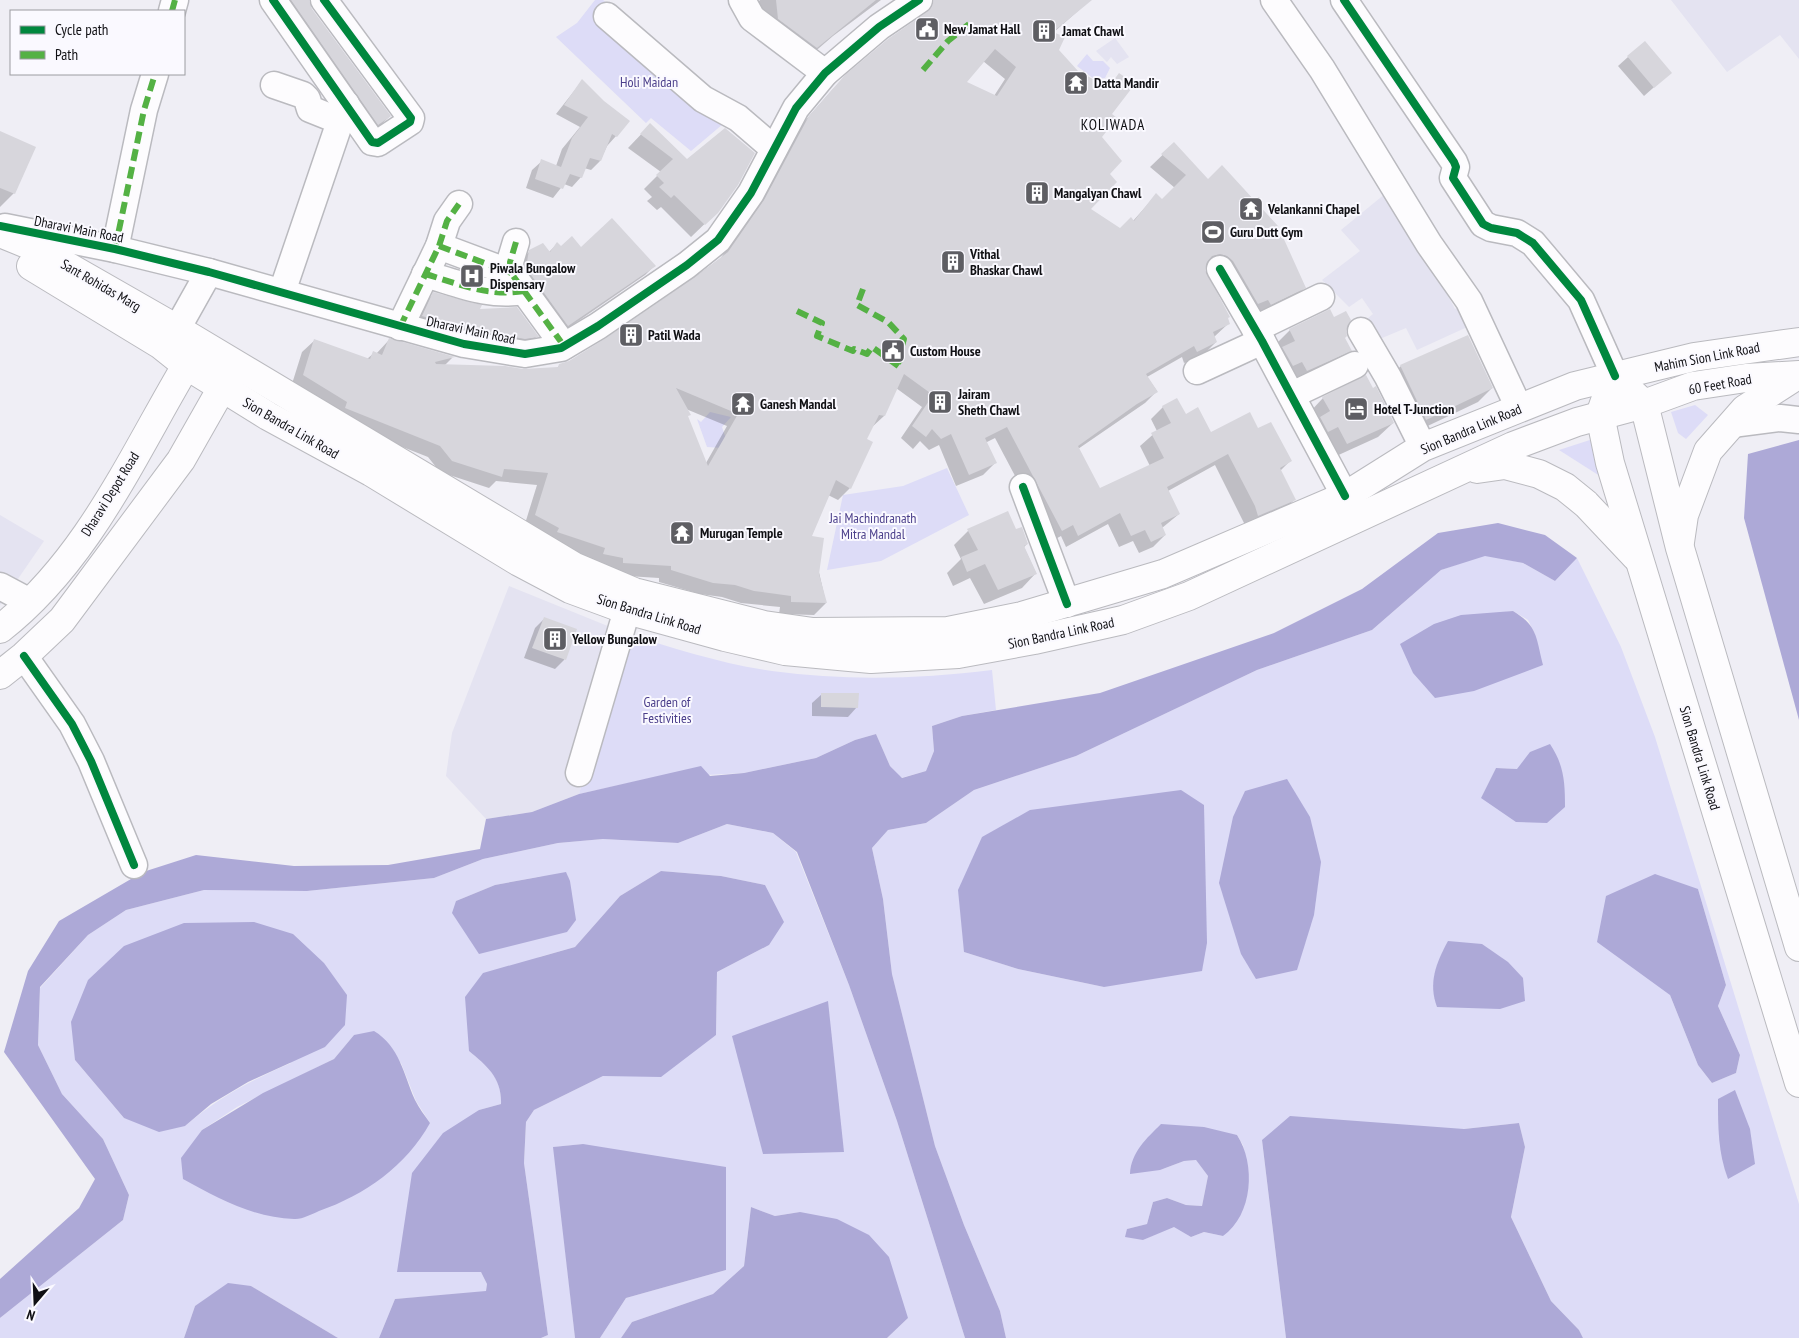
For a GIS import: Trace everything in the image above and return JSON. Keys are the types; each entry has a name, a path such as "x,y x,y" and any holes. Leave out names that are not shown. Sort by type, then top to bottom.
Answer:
{"main road":[{"name":"Sant Rohidas Marg","path":"0,233 32,246 187,346"},
{"name":"Sant Rohidas Marg","path":"0,252 27,263 161,346 187,346"},
{"name":"Mahim Sion Link Road","path":"1615,376 1694,356 1799,342"},
{"name":"Sion Bandra Link Road","path":"187,346 228,376 371,472 519,562 570,589 627,610 725,638 785,651 871,659 950,643 1022,616 1285,538 1459,472"},
{"name":"Dharavi Depot Road","path":"0,629 52,580 104,510 187,346"},
{"path":"1680,548 1684,515 1708,451 1745,409 1798,375"},
{"name":"60 Feet Road","path":"1459,472 1513,446 1600,415 1644,404 1693,386 1746,378 1798,375"},
{"name":"Sion Bandra Link Road","path":"228,376 337,423 575,567 634,592 764,625 813,632 950,643 1034,640 1123,620 1189,596 1285,538 1345,496 1423,447 1575,386 1615,376"},
{"path":"0,674 24,656 62,620 117,549 181,460 228,376"},
{"path":"1600,415 1615,376 1644,404 1680,548 1799,947"},
{"name":"Sion Bandra Link Road","path":"1600,415 1610,462 1799,1084"},
{"path":"1459,472 1505,465 1539,474 1565,487 1586,504 1641,562"}],"street":[{"path":"273,0 343,112 375,144 411,120 324,0"},
{"path":"742,0 752,18 825,73"},
{"name":"Dharavi Main Road","path":"0,226 115,249 209,272 464,344 524,354 564,346 598,326 687,265 718,240 751,193 796,108 825,73 879,27 919,0"},
{"path":"1274,0 1322,69 1430,244 1469,302 1518,408"},
{"path":"1344,0 1454,162 1456,167 1453,178 1478,220 1491,228 1517,233 1533,243 1581,300 1615,376"},
{"path":"607,16 703,99 738,118 774,149"},
{"path":"115,249 144,110 155,75"},
{"path":"274,85 303,95 307,99 310,109 343,112"},
{"path":"282,292 343,112"},
{"path":"400,326 439,246 448,221 458,204"},
{"path":"516,242 510,262 518,282 564,346"},
{"path":"439,246 518,282"},
{"path":"1220,269 1259,335 1345,496"},
{"path":"187,346 209,272"},
{"path":"425,274 488,292 504,294 518,282"},
{"path":"1197,371 1321,297"},
{"path":"1361,331 1388,377 1423,447"},
{"path":"1292,395 1355,365"},
{"path":"1732,424 1780,418 1799,420"},
{"path":"1023,487 1067,604"},
{"path":"0,586 30,602"},
{"path":"579,773 627,610"},
{"path":"24,656 72,724 91,761 134,865"}],"shaded area":[{"path":"1671,0 1799,0 1799,59 1780,35 1727,72"},
{"path":"1115,38 1129,57 1117,64 1111,57 1107,62 1096,51"},
{"path":"1391,189 1455,309 1468,303 1476,323 1417,350 1406,328 1375,341 1361,324 1373,314 1362,298 1349,307 1322,280 1360,251 1341,230"},
{"path":"1799,440 1799,720 1744,518 1748,454"},
{"path":"0,515 44,541 0,605"},
{"path":"1498,523 1545,535 1577,558 1555,581 1523,563 1485,556 1441,570 1372,630 1257,670 1076,756 974,790 926,823 888,830 872,848 883,899 892,974 935,1146 964,1225 1000,1311 1006,1338 965,1338 897,1121 849,985 797,852 773,833 727,824 678,843 603,839 558,843 483,859 434,878 307,891 204,890 126,910 88,935 40,987 38,1045 62,1094 103,1139 129,1195 123,1220 0,1318 0,1279 79,1208 95,1179 4,1052 28,971 59,921 143,872 196,855 294,866 388,865 480,849 486,819 532,812 579,794 701,766 710,776 744,773 816,758 855,740 876,734 890,766 902,778 926,771 934,751 932,726 962,716 1100,693 1274,633 1362,589 1438,533"},
{"path":"509,586 625,633 579,794 532,812 486,819 446,776 452,733"},
{"path":"1513,611 1532,628 1543,665 1474,691 1435,698 1413,673 1400,644 1434,624 1461,615"},
{"path":"1550,744 1563,774 1565,807 1547,823 1516,822 1481,798 1496,768 1517,769 1530,752"},
{"path":"1287,779 1310,817 1321,862 1314,915 1297,970 1256,979 1241,954 1219,883 1233,817 1245,791"},
{"path":"1181,790 1204,805 1207,943 1202,971 1104,987 1018,969 964,952 958,890 982,837 1030,810"},
{"path":"661,871 721,876 765,885 784,922 769,945 717,972 716,1035 661,1077 603,1076 534,1110 526,1122 524,1163 548,1335 541,1338 379,1338 395,1299 486,1291 487,1284 481,1272 397,1272 412,1173 443,1133 479,1110 501,1104 499,1087 492,1073 469,1051 465,997 483,973 575,947 620,896"},
{"path":"566,872 570,881 576,920 567,932 479,954 452,913 456,901 495,885"},
{"path":"1655,874 1698,889 1726,985 1718,1006 1740,1055 1736,1073 1712,1083 1698,1065 1670,995 1597,942 1606,896"},
{"path":"254,922 293,934 324,963 347,995 345,1025 325,1047 248,1082 211,1104 185,1126 159,1132 124,1118 75,1060 71,1022 88,980 124,946 184,923"},
{"path":"1448,941 1482,944 1508,962 1523,978 1525,1001 1500,1009 1437,1007 1434,998 1433,981 1440,957"},
{"path":"828,1001 844,1152 763,1154 732,1036"},
{"path":"374,1031 390,1045 400,1061 415,1100 430,1123 409,1153 383,1177 352,1197 297,1219 279,1218 250,1211 223,1200 183,1179 181,1158 202,1130 263,1093 334,1059 354,1035"},
{"path":"1735,1090 1750,1129 1755,1164 1728,1179 1720,1150 1718,1099"},
{"path":"1290,1116 1464,1129 1519,1123 1525,1147 1511,1217 1551,1301 1579,1330 1583,1338 1286,1338 1262,1140"},
{"path":"1161,1124 1204,1127 1237,1135 1247,1160 1248,1188 1246,1202 1241,1215 1233,1227 1223,1236 1204,1232 1191,1237 1174,1227 1143,1240 1125,1237 1127,1229 1147,1224 1153,1202 1167,1198 1186,1205 1202,1206 1208,1176 1196,1160 1184,1161 1160,1170 1130,1174 1133,1159 1137,1152 1145,1140"},
{"path":"583,1144 726,1167 726,1270 626,1298 600,1338 575,1338 553,1147"},
{"path":"751,1207 775,1216 800,1212 837,1219 869,1235 889,1257 908,1318 887,1338 621,1338 632,1322 713,1294 744,1266"},
{"path":"228,1283 251,1286 338,1338 184,1338 195,1306"}],"green space":[{"name":"Holi Maidan","path":"595,0 603,0 736,113 691,151 651,118 646,123 556,37 577,23"},
{"path":"1087,54 1093,61 1103,61 1110,68 1105,78 1094,79 1077,66"},
{"path":"1695,405 1708,415 1686,439 1678,433 1671,412"},
{"path":"710,412 731,417 722,427 725,436 730,442 723,448 707,447 697,419 701,422"},
{"path":"1596,438 1603,478 1559,450"},
{"name":"Jai Machindranath Mitra Mandal","path":"947,468 969,515 881,561 827,570 843,495 903,486"},
{"path":"1484,555 1523,563 1555,581 1577,558 1621,647 1655,737 1799,1204 1799,1338 1583,1338 1579,1330 1551,1301 1511,1217 1525,1147 1519,1123 1464,1129 1262,1140 1286,1338 1006,1338 1000,1311 964,1225 935,1146 892,974 883,899 872,848 888,830 926,823 974,790 1076,756 1257,670 1372,630 1441,570","holes":["1513,611 1528,620 1535,634 1491,614","1496,768 1517,769 1481,798","1204,805 1204,874 1104,987 1018,969 964,952","1698,889 1726,985 1718,1006 1740,1055 1736,1073 1712,1083 1698,1065 1670,995","1237,1135 1243,1145 1247,1168 1223,1236 1204,1232 1191,1237 1174,1226 1143,1240 1127,1229 1147,1224 1153,1202 1167,1198 1186,1205 1202,1206 1208,1176 1196,1160 1184,1161 1160,1170"]},
{"name":"Garden of Festivities","path":"625,633 716,660 753,668 800,674 882,678 992,670 996,710 962,716 932,726 934,751 926,771 901,778 890,766 876,734 855,740 816,758 744,773 651,778 579,794"},
{"path":"727,824 773,833 796,852 849,985 897,1121 965,1338 887,1338 908,1318 800,1212 775,1216 751,1207 744,1266 713,1294 632,1322 621,1338 600,1338 626,1298 726,1270 583,1144 554,1147 575,1338 541,1338 548,1335 524,1163 526,1122 534,1110 603,1076 621,1075 716,1035 717,972 769,945 765,885 721,876 661,871 620,896 575,947 539,957 469,1051 492,1073 499,1087 501,1104 479,1110 398,1272 481,1272 487,1284 486,1292 395,1299 379,1338 338,1338 251,1286 195,1306 184,1338 0,1338 0,1318 123,1220 129,1195 103,1139 62,1094 38,1045 40,988 88,935 126,910 204,890 307,891 434,878 483,859 558,843 603,839 678,843","holes":["543,876 456,901 495,885","354,1035 401,1063 416,1101 430,1123 202,1130 237,1107 334,1059","75,1060 291,1063 235,1090 210,1106 185,1126 124,1118"]}],"building":[{"path":"291,0 309,0 312,9 391,116 378,125"},
{"path":"776,0 876,0 817,48 778,19"},
{"path":"934,0 1092,0 1053,32 1065,37 1059,50 1078,71 1102,84 1103,81 1111,84 1119,73 1135,84 1112,114 1117,118 1102,137 1122,161 1110,174 1117,182 1091,209 1120,228 1131,217 1134,221 1156,193 1162,199 1186,175 1161,154 1174,142 1208,179 1222,165 1278,226 1306,288 1271,305 1268,300 1258,304 1233,261 1227,256 1220,254 1212,256 1207,262 1205,270 1230,317 1228,318 1230,324 1213,332 1217,342 1197,352 1194,346 1146,374 1158,392 1137,404 1078,446 1100,488 1164,458 1151,433 1171,423 1162,406 1177,398 1186,414 1198,407 1211,432 1250,412 1258,428 1271,422 1292,461 1280,468 1296,500 1258,516 1255,506 1228,454 1167,487 1180,514 1161,523 1166,535 1151,542 1145,530 1131,536 1120,513 1078,536 1073,525 1062,531 1007,427 985,438 997,463 969,475 951,434 941,439 932,429 926,437 912,426 933,395 904,374 885,416 879,415 867,439 873,442 851,489 836,480 812,536 824,538 819,574 827,603 791,602 791,596 754,591 735,585 713,583 671,570 671,566 623,563 623,558 603,554 605,548 557,532 559,528 535,515 548,473 504,469 502,477 452,461 440,446 345,408 347,402 303,375 314,339 370,359 373,351 382,355 389,338 455,357 435,362 436,364 505,366 523,369 558,367 559,364 569,361 695,277 728,252 764,200 809,116 845,75 888,39 932,7","holes":["995,49 1016,67 997,96 967,82","676,388 738,414 708,466 688,416 691,415"]},
{"path":"1645,41 1672,73 1654,88 1627,56"},
{"path":"582,79 604,101 630,121 617,137 612,134 601,161 590,158 582,178 570,174 563,189 535,179 541,159 561,167 572,138 588,117 564,105"},
{"path":"650,123 687,159 725,128 755,153 738,185 718,213 705,225 674,195 671,198 659,187 664,183 656,175 673,159 640,134"},
{"path":"0,131 36,147 15,194 0,188"},
{"path":"612,218 656,266 568,326 526,268 529,250 543,243 550,252 557,242 561,246 572,236 581,247"},
{"path":"433,292 482,305 480,309 517,307 539,337 525,339 467,329 422,316"},
{"path":"1330,309 1334,317 1346,311 1351,320 1345,338 1352,351 1307,371 1302,362 1293,366 1282,347 1295,341 1289,329"},
{"path":"1468,335 1493,388 1426,420 1400,365"},
{"name":"Hotel T-Junction","path":"1366,375 1373,388 1376,386 1394,423 1347,444 1338,427 1328,432 1320,417 1330,411 1322,397"},
{"path":"1008,511 1016,529 1022,527 1028,544 1024,546 1037,574 998,590 985,564 967,572 961,557 978,550 967,529"},
{"name":"Yellow Bungalow","path":"544,617 577,629 566,660 532,648"},
{"path":"821,693 859,693 858,708 821,707"}],"marked path":[{"path":"172,10 175,0"},
{"path":"923,70 948,41 969,24"},
{"path":"115,249 144,110 155,75"},
{"path":"400,327 439,246 447,221 459,204"},
{"path":"516,242 510,262 511,273 564,346"},
{"path":"439,246 511,273"},
{"path":"425,274 486,291 524,291"},
{"path":"863,289 857,305 888,322 904,339 898,359 903,363 902,365"},
{"path":"797,311 822,323 817,336 853,351 854,349 867,354 872,347 901,368"}],"cycle path":[{"path":"273,0 372,142 378,143 410,122 411,118 324,0"},
{"path":"0,226 115,249 209,272 464,344 525,354 561,348 598,326 687,265 718,240 751,193 796,108 825,73 879,27 919,0"},
{"path":"1344,0 1454,162 1456,167 1453,178 1483,224 1491,228 1517,233 1533,243 1581,300 1615,376"},
{"path":"1220,269 1262,341 1345,496"},
{"path":"1023,487 1067,604"},
{"path":"24,656 72,724 91,761 134,865"}],"place":[{"name":"New Jamat Hall","path":"927,29"},
{"name":"Jamat Chawl","path":"1044,31"},
{"name":"Datta Mandir","path":"1076,83"},
{"name":"Mangalyan Chawl","path":"1037,193"},
{"name":"Velankanni Chapel","path":"1251,209"},
{"name":"Guru Dutt Gym","path":"1213,232"},
{"name":"Vithal Bhaskar Chawl","path":"953,262"},
{"name":"Piwala Bungalow Dispensary","path":"472,276"},
{"name":"Patil Wada","path":"631,335"},
{"name":"Custom House","path":"893,351"},
{"name":"Jairam Sheth Chawl","path":"940,402"},
{"name":"Ganesh Mandal","path":"743,404"},
{"name":"Hotel T-Junction","path":"1356,409"},
{"name":"Murugan Temple","path":"682,533"},
{"name":"Yellow Bungalow","path":"555,639"}],"district":[{"name":"KOLIWADA","path":"1113,125"}]}
